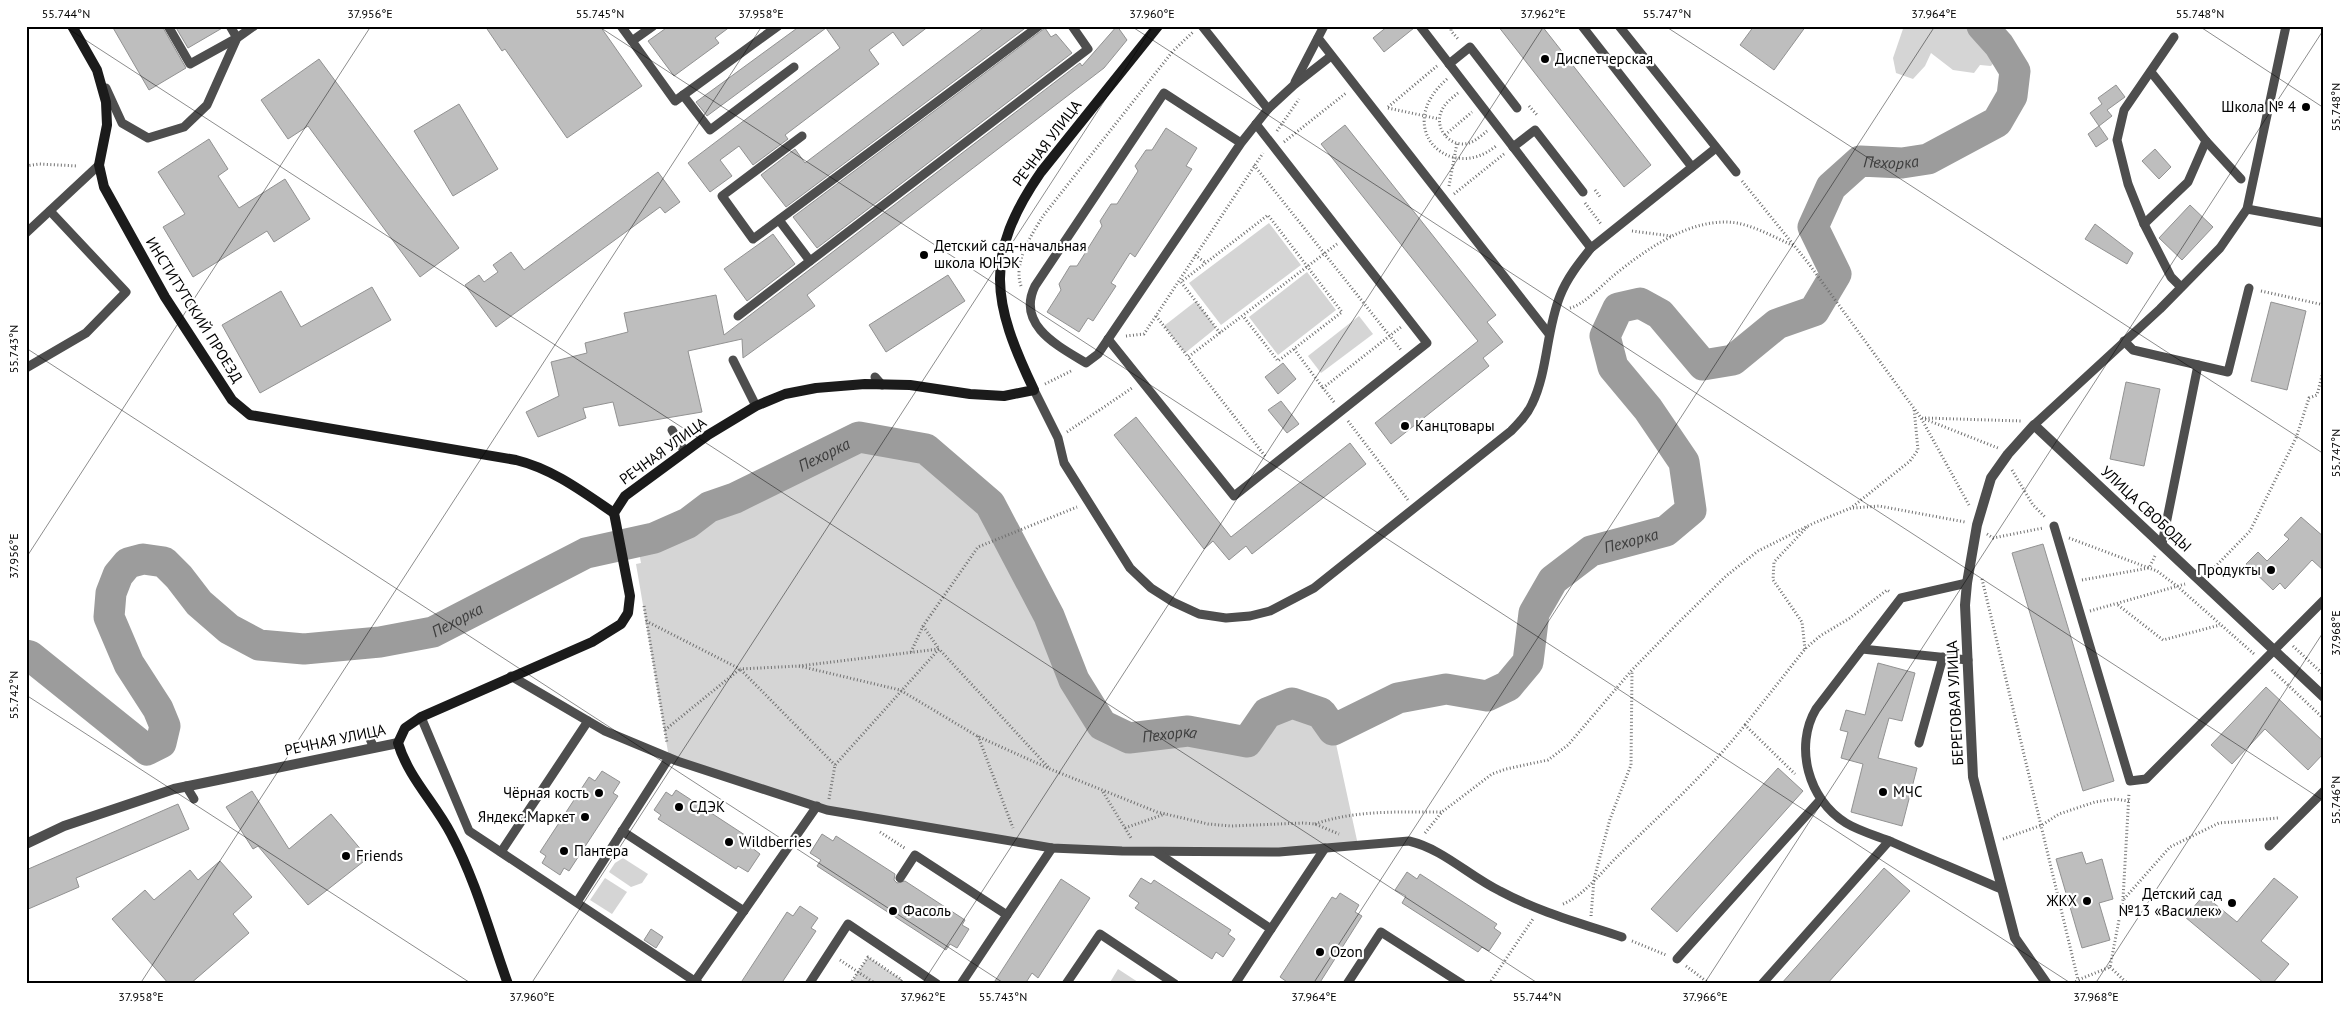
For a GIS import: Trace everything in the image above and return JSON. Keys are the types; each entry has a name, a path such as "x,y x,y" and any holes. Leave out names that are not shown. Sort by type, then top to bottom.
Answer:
{"street":[{"name":"ИНСТИТУТСКИЙ ПРОЕЗД","path":"72,26 97,70 106,102 108,125 99,165 104,187 165,297 232,400 250,415 536,465 556,475 614,513"},
{"name":"РЕЧНАЯ УЛИЦА","path":"26,844 64,826 186,786 398,743 405,728 421,717 592,642 621,624 628,613 630,596 619,528 614,513 626,496 685,452 756,406 785,394 816,388 878,381 970,394 1004,396 1034,390 1010,337 1000,295 1003,247 1009,229 1028,191 1041,172 1158,26"},
{"name":"БЕРЕГОВАЯ УЛИЦА","path":"2034,425 2008,454 1991,478 1977,525 1967,583 1966,605 1973,777 2015,938 2046,984"},
{"name":"УЛИЦА СВОБОДЫ","path":"2034,425 2324,697"},
{"path":"398,743 404,762 452,835 465,865 508,984"}],"lane":[{"path":"168,26 190,64 237,38 254,26"},
{"path":"230,26 237,38"},
{"path":"621,26 675,101 778,26"},
{"path":"632,41 653,26"},
{"path":"802,136 722,196 753,239 1039,26"},
{"path":"738,316 1088,49 1072,26"},
{"path":"1201,26 1268,110"},
{"path":"1294,85 1324,26"},
{"path":"1420,26 1591,248"},
{"path":"1582,26 1692,167"},
{"path":"1619,26 1736,172"},
{"path":"2034,425 2220,248 2247,209 2286,26"},
{"path":"2174,37 2124,110 2117,140 2128,184 2144,224 2171,277 2181,287"},
{"path":"97,70 122,122 148,138 184,128 207,105 237,38"},
{"path":"1318,38 1549,334"},
{"path":"1447,62 1470,47 1517,108"},
{"path":"1241,143 1164,93 1030,295 1029,308 1044,337 1086,363 1098,354 1241,143 1268,110 1294,85 1331,56"},
{"path":"683,95 710,130 794,67"},
{"path":"2151,72 2206,140 2241,179"},
{"path":"1108,339 1234,496 1427,343 1256,124"},
{"path":"1513,147 1535,130 1583,196"},
{"path":"2144,224 2188,182 2206,140"},
{"path":"1034,390 1058,438 1064,463 1130,568 1151,588 1173,602 1199,614 1226,618 1250,616 1270,610 1314,588 1511,431 1524,418 1532,404 1538,387 1555,310 1568,278 1591,248 1716,148"},
{"path":"26,233 99,165"},
{"path":"2247,209 2324,223"},
{"path":"26,368 86,333 126,292 50,211"},
{"path":"779,220 810,261"},
{"path":"2124,341 2133,350 2228,372 2249,288"},
{"path":"733,360 756,406"},
{"path":"2162,544 2198,364"},
{"path":"672,430 685,452"},
{"path":"2054,526 2130,781 2146,779 2324,600"},
{"path":"1967,583 1901,598 1816,708 1809,721 1804,741 1805,760 1821,799 1845,823 2001,889"},
{"path":"1862,648 1968,660"},
{"path":"1919,743 1943,657"},
{"path":"512,676 588,721 669,758 827,810 1052,848 1278,852 1409,841 1425,845 1498,891 1539,910 1622,937"},
{"path":"421,717 469,831 697,982 817,806"},
{"path":"501,852 588,721"},
{"path":"367,732 374,748"},
{"path":"577,902 669,758"},
{"path":"186,786 194,799"},
{"path":"2269,846 2324,791"},
{"path":"1677,959 1821,799"},
{"path":"622,832 744,911"},
{"path":"1762,984 1889,841"},
{"path":"961,984 1052,848"},
{"path":"1235,984 1325,848"},
{"path":"1154,851 1271,929"},
{"path":"900,878 915,855 1007,915"},
{"path":"808,984 848,924 938,984"},
{"path":"1347,984 1380,932 1462,984"},
{"path":"1066,984 1100,934 1175,984"}],"path":[{"path":"1029,308 1018,276 1028,240 1043,216 1174,51 1201,26"},
{"path":"1451,26 1451,31 1460,42"},
{"path":"1387,108 1447,62"},
{"path":"1455,72 1434,91 1423,115 1424,128 1430,141 1440,151 1454,158 1472,158 1489,151 1506,138"},
{"path":"1108,339 1144,334 1254,165 1273,145 1355,86"},
{"path":"1460,91 1444,106 1439,119 1441,129 1445,135 1457,143 1473,141 1495,124"},
{"path":"1445,135 1480,105"},
{"path":"1374,110 1387,108 1439,119"},
{"path":"1273,145 1279,129"},
{"path":"1446,201 1457,143"},
{"path":"1446,201 1513,147"},
{"path":"26,166 39,164 99,165"},
{"path":"1254,165 1408,358"},
{"path":"1736,172 1797,248 1922,418 1967,501"},
{"path":"1583,196 1594,214"},
{"path":"1180,281 1268,215 1342,312 1278,361 1243,316"},
{"path":"1555,310 1573,307 1640,254 1671,236 1701,226 1725,223 1737,224 1752,228 1797,248"},
{"path":"1614,229 1671,236"},
{"path":"1188,357 1303,273 1345,238"},
{"path":"1195,255 1206,263"},
{"path":"1180,281 1220,333"},
{"path":"2249,288 2324,305"},
{"path":"1156,316 1272,466"},
{"path":"1294,349 1323,388"},
{"path":"1034,390 1086,363"},
{"path":"2080,614 2201,581 2250,531 2296,438 2309,398 2317,395 2324,368"},
{"path":"1058,438 1142,381"},
{"path":"1416,843 1442,812 1492,774 1548,760 1568,745 1632,670 1726,576 1758,551 1808,525 1851,508 1910,461 1918,450 1914,408"},
{"path":"1922,418 2021,421 2034,425"},
{"path":"1922,418 2008,454 2011,469 2032,505 2054,526 2069,538 2157,571 2221,624 2324,719"},
{"path":"911,652 923,626 978,547 1089,503"},
{"path":"1851,508 1878,506 1896,508 1977,525 1993,538 2054,526"},
{"path":"1805,649 1802,622 1773,580 1774,562 1808,525"},
{"path":"2149,568 2162,544"},
{"path":"2070,582 2149,568"},
{"path":"1982,578 2078,980"},
{"path":"1490,984 1539,910 1572,900 1594,879 1726,749 1805,649 1820,636 1850,618 1874,597 1887,590 1901,598"},
{"path":"2118,604 2163,640 2221,624"},
{"path":"669,758 646,622 740,669 835,765"},
{"path":"923,626 939,648 1050,769"},
{"path":"2286,639 2324,674"},
{"path":"665,730 740,669 800,666 939,648"},
{"path":"827,810 835,765 939,648"},
{"path":"800,666 900,690 977,736 1102,791 1165,814 1208,824 1231,826 1288,822 1315,824 1335,832 1358,845"},
{"path":"1591,927 1594,879 1610,819 1631,765 1632,670"},
{"path":"1745,725 1800,779"},
{"path":"977,736 1019,843"},
{"path":"2110,968 2123,899 2130,781"},
{"path":"1102,791 1139,851"},
{"path":"1990,843 2042,825 2059,814 2095,802 2114,799 2129,801"},
{"path":"1315,824 1334,818 1385,812 1442,812"},
{"path":"1125,828 1165,814"},
{"path":"2123,899 2170,847 2218,823 2299,816"},
{"path":"875,829 915,855"},
{"path":"829,952 876,984"},
{"path":"850,984 868,957 902,980 899,984"},
{"path":"2073,984 2078,980 2110,968"},
{"path":"2110,968 2128,984"}],"shaded area":[{"path":"1904,26 1968,26 1996,60 1991,66 1980,65 1974,73 1953,70 1931,53 1925,66 1913,79 1896,73 1893,58"},
{"path":"1269,223 1301,265 1221,325 1189,283"},
{"path":"1307,272 1336,310 1278,355 1249,317"},
{"path":"1196,301 1216,328 1185,353 1164,326"},
{"path":"1359,316 1373,334 1321,373 1308,356"},
{"path":"859,437 926,449 990,504 1049,616 1074,680 1102,725 1129,738 1188,731 1247,741 1267,713 1292,703 1321,713 1333,730 1358,845 1279,852 1052,848 827,810 669,758 636,564 641,563 637,542 654,538 688,523 709,507 735,498"},
{"path":"623,858 648,874 642,883 631,887 609,872 615,863"},
{"path":"605,878 627,892 612,914 590,900"},
{"path":"868,957 902,980 899,984 850,984"},
{"path":"1118,969 1141,984 1109,984"}],"building":[{"path":"112,26 162,26 186,68 149,90"},
{"path":"175,26 224,26 224,27 188,48"},
{"path":"485,26 600,26 642,86 567,138 505,49 502,51"},
{"path":"669,26 731,26 715,38 719,43 674,76 648,41"},
{"path":"800,26 929,26 903,46 893,32 869,50 879,64 785,135 788,139 753,165 739,146 720,160 732,176 710,192 688,163 840,48 826,28 707,116 696,102"},
{"path":"986,26 1028,26 786,207 761,175 795,149 805,163"},
{"path":"1117,26 1127,40 1104,68 807,295 815,306 743,358 742,339 688,351 702,412 619,426 613,402 583,408 586,418 538,437 526,412 559,396 551,362 587,353 585,343 628,332 624,313 716,295 724,335 1080,63 1082,66"},
{"path":"1388,26 1414,28 1384,52 1373,38"},
{"path":"1498,26 1542,26 1651,165 1624,187"},
{"path":"1754,26 1806,26 1774,70 1740,45"},
{"path":"1045,28 1051,37 1056,34 1072,53 817,248 793,217"},
{"path":"319,59 459,248 420,277 308,126 288,139 261,100"},
{"path":"2116,85 2125,97 2107,110 2112,116 2099,126 2090,113 2102,104 2098,98"},
{"path":"459,104 498,169 453,196 414,131"},
{"path":"1345,125 1496,315 1487,322 1503,342 1483,358 1489,366 1391,444 1375,423 1478,341 1321,144"},
{"path":"2099,126 2108,139 2096,147 2088,134"},
{"path":"1166,128 1197,148 1186,166 1192,169 1135,257 1130,253 1111,283 1116,286 1093,321 1088,318 1079,332 1047,312 1061,290 1059,284 1070,266 1077,266 1102,226 1100,221 1111,204 1117,204 1138,171 1135,166 1146,150 1152,150"},
{"path":"209,139 228,169 218,176 239,208 285,179 310,219 274,242 267,231 193,277 163,227 185,214 158,172"},
{"path":"2155,149 2171,167 2159,179 2142,161"},
{"path":"658,172 680,202 665,213 660,207 496,327 465,285 479,275 484,282 498,272 493,265 511,252 524,270"},
{"path":"2190,205 2213,227 2182,260 2159,238"},
{"path":"2095,224 2133,253 2127,264 2085,239"},
{"path":"773,234 795,264 747,301 724,269"},
{"path":"948,275 965,301 886,352 869,325"},
{"path":"372,287 391,320 260,393 222,325 281,291 301,327"},
{"path":"2271,302 2306,311 2287,390 2251,381"},
{"path":"1283,363 1296,379 1278,394 1265,377"},
{"path":"2126,382 2160,389 2144,466 2110,459"},
{"path":"1281,401 1299,424 1287,433 1268,410"},
{"path":"1136,417 1231,537 1350,443 1366,464 1252,554 1246,546 1229,560 1213,541 1204,549 1114,435"},
{"path":"2301,517 2324,537 2324,571 2312,560 2285,589 2280,583 2273,590 2246,564 2258,552 2267,561 2289,539 2284,535"},
{"path":"2043,544 2114,781 2083,791 2012,553"},
{"path":"1878,663 1915,673 1902,721 1889,718 1878,758 1917,768 1902,826 1851,812 1863,764 1841,758 1848,732 1840,730 1846,710 1865,715"},
{"path":"2266,687 2324,742 2324,753 2308,770 2265,729 2232,764 2211,745"},
{"path":"1778,768 1803,791 1677,932 1651,909"},
{"path":"602,771 620,782 613,793 618,796 569,871 564,868 560,875 542,863 546,856 540,852 589,777 595,781"},
{"path":"676,790 754,841 751,847 760,854 748,872 738,866 736,869 658,819 661,815 654,810 666,792 672,796"},
{"path":"252,791 289,849 331,814 368,858 308,905 258,846 253,849 226,807"},
{"path":"178,804 189,829 76,878 79,887 26,910 26,870"},
{"path":"822,834 833,841 836,836 895,874 894,880 897,883 905,881 965,920 962,925 969,929 957,948 950,944 946,950 817,866 821,860 810,853"},
{"name":"ЖКХ","path":"2082,852 2086,864 2102,859 2113,899 2099,903 2110,940 2082,948 2056,859"},
{"path":"220,861 252,897 233,914 249,933 190,984 169,984 112,919 145,890 154,900 190,870 198,880"},
{"path":"1884,868 1910,891 1827,984 1781,984"},
{"path":"1407,872 1417,879 1420,874 1497,924 1494,928 1501,933 1489,951 1482,947 1478,952 1402,903 1406,896 1395,890"},
{"path":"1141,878 1151,884 1154,880 1231,930 1228,934 1235,939 1223,957 1216,952 1212,959 1135,908 1139,903 1129,896"},
{"path":"2274,878 2298,897 2261,941 2289,964 2272,984 2265,984 2185,917 2204,895 2237,922"},
{"path":"1061,879 1090,898 1038,978 1032,973 1025,984 993,984"},
{"path":"1340,893 1359,905 1355,912 1362,916 1319,984 1290,984 1280,977 1332,897 1336,899"},
{"path":"800,906 818,918 811,928 816,931 781,984 740,984 787,912 793,916"},
{"path":"651,929 663,937 656,948 644,940"}],"waterway":[{"name":"Пехорка","path":"26,655 30,656 147,750 161,743 165,726 158,709 129,664 109,617 111,593 118,575 128,563 143,559 164,562 179,577 199,603 229,629 259,645 304,649 380,642 433,632 586,553 654,538 688,523 709,507 735,498 859,437 926,449 990,504 1049,616 1074,680 1102,725 1129,738 1188,731 1247,742 1267,713 1292,703 1321,713 1333,730 1398,698 1446,689 1487,696 1508,686 1528,662 1534,613 1553,580 1591,551 1666,531 1691,510 1684,462 1648,409 1613,367 1605,336 1618,308 1640,303 1660,314 1703,365 1733,360 1777,324 1814,311 1836,274 1813,227 1831,187 1860,161 1902,163 1928,159 1997,122 2012,96 2015,71 1999,45 1982,26"}],"place":[{"name":"Диспетчерская","path":"1545,59"},
{"name":"Школа № 4","path":"2306,107"},
{"name":"Детский сад-начальная школа ЮНЭК","path":"924,255"},
{"name":"Канцтовары","path":"1405,426"},
{"name":"Продукты","path":"2271,570"},
{"name":"МЧС","path":"1883,792"},
{"name":"Чёрная кость","path":"599,793"},
{"name":"СДЭК","path":"679,807"},
{"name":"Яндекс.Маркет","path":"585,817"},
{"name":"Wildberries","path":"729,842"},
{"name":"Пантера","path":"564,851"},
{"name":"Friends","path":"346,856"},
{"name":"ЖКХ","path":"2087,901"},
{"name":"Детский сад №13 «Василек»","path":"2232,903"},
{"name":"Фасоль","path":"893,911"},
{"name":"Ozon","path":"1320,952"}]}
